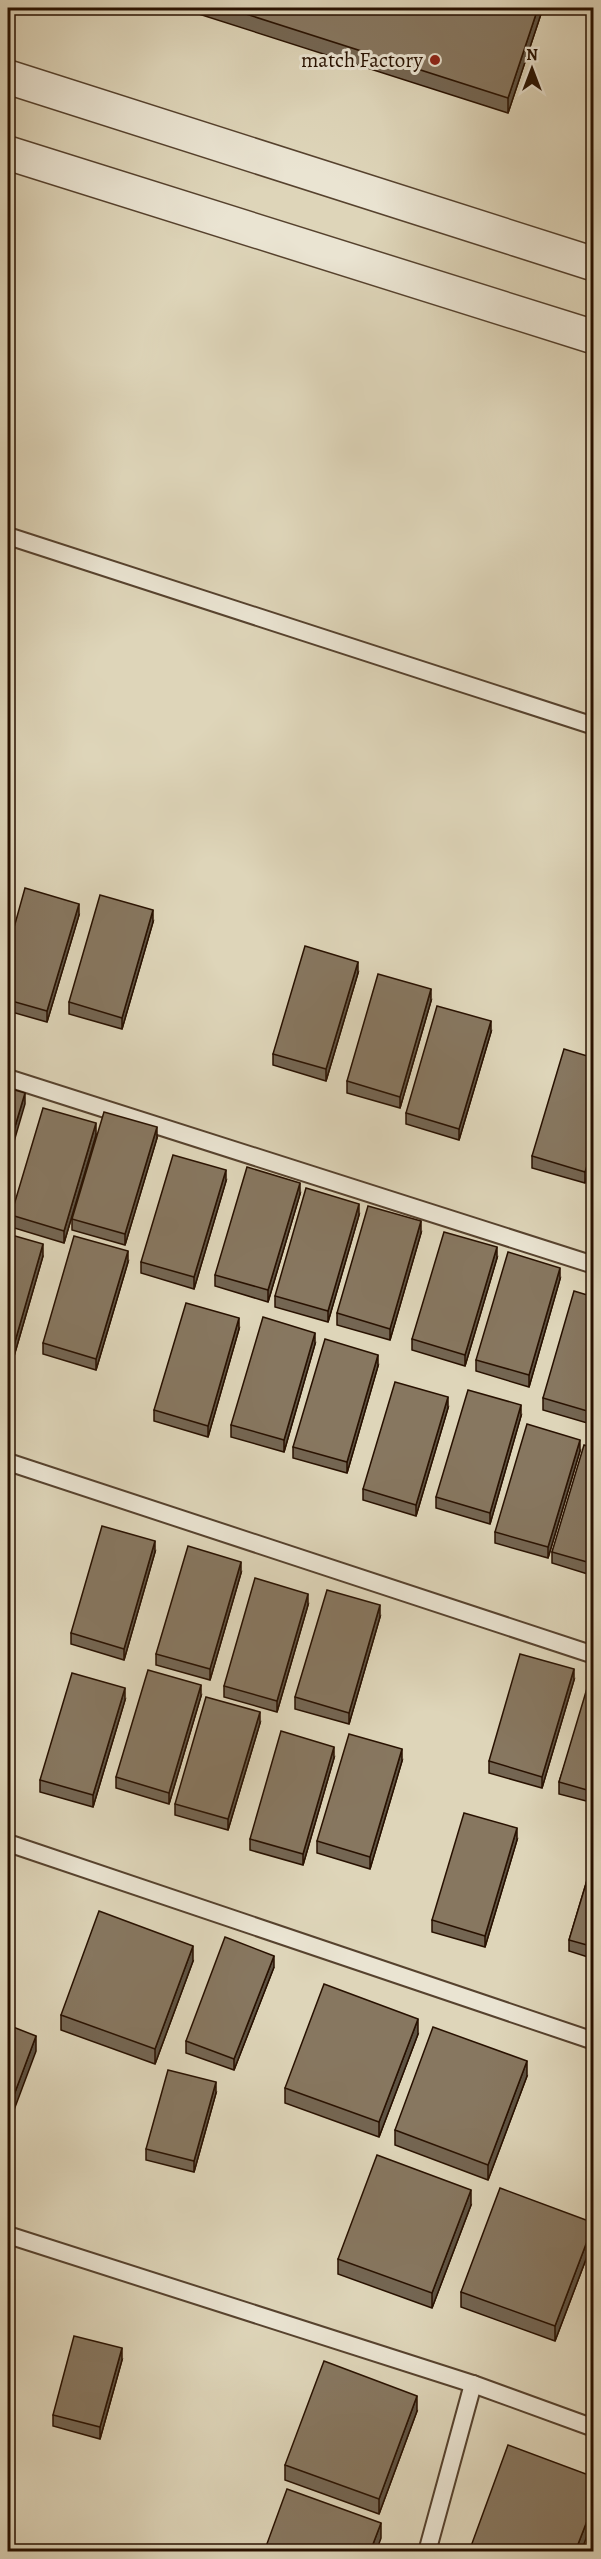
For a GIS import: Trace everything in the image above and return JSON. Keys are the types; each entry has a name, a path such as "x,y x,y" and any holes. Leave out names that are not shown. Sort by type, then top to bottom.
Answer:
{"street":[{"path":"8,77 594,264"},
{"path":"8,153 594,337"}],"lane":[{"path":"8,536 594,726"},
{"path":"8,1078 594,1265"},
{"path":"8,1462 594,1655"},
{"path":"8,1843 594,2041"},
{"path":"8,2235 473,2384 594,2428"},
{"path":"427,2552 473,2384"}],"building":[{"name":"match Factory","path":"227,8 538,8 508,98"},
{"path":"25,888 79,904 47,1011 8,1000 8,949"},
{"path":"100,895 153,910 122,1018 69,1002"},
{"path":"305,946 358,962 326,1069 273,1054"},
{"path":"378,974 431,989 400,1097 347,1081"},
{"path":"437,1006 491,1021 459,1129 406,1113"},
{"path":"564,1049 594,1058 594,1144 585,1172 532,1156"},
{"path":"8,1088 25,1093 8,1150"},
{"path":"43,1108 96,1123 64,1231 11,1215"},
{"path":"104,1112 157,1127 125,1234 72,1219"},
{"path":"173,1155 226,1170 194,1277 141,1262"},
{"path":"247,1167 300,1183 268,1290 215,1275"},
{"path":"306,1188 359,1204 328,1311 275,1296"},
{"path":"368,1206 421,1221 390,1329 337,1313"},
{"path":"444,1232 497,1247 465,1355 412,1339"},
{"path":"8,1234 43,1244 12,1352 8,1350"},
{"path":"74,1236 128,1251 96,1359 43,1343"},
{"path":"508,1252 560,1268 529,1375 476,1360"},
{"path":"574,1291 594,1297 594,1413 543,1398"},
{"path":"186,1303 239,1318 208,1426 154,1410"},
{"path":"263,1317 315,1333 284,1440 231,1425"},
{"path":"325,1339 378,1355 347,1462 293,1447"},
{"path":"395,1382 448,1397 416,1505 363,1489"},
{"path":"468,1390 521,1405 490,1513 436,1497"},
{"path":"527,1424 580,1440 548,1547 495,1532"},
{"path":"584,1445 594,1448 594,1564 552,1552"},
{"path":"102,1526 155,1541 124,1649 71,1633"},
{"path":"188,1546 241,1562 210,1669 156,1654"},
{"path":"255,1578 308,1594 277,1701 224,1686"},
{"path":"327,1590 380,1605 349,1713 295,1697"},
{"path":"520,1654 574,1669 542,1777 489,1761"},
{"path":"148,1670 201,1685 169,1793 116,1777"},
{"path":"72,1673 125,1688 93,1795 40,1780"},
{"path":"591,1675 594,1676 594,1792 559,1782"},
{"path":"206,1697 260,1712 228,1819 175,1804"},
{"path":"281,1731 334,1747 303,1854 250,1839"},
{"path":"349,1734 402,1749 370,1857 317,1841"},
{"path":"464,1813 517,1828 485,1936 432,1920"},
{"path":"594,1857 594,1947 569,1940"},
{"path":"99,1911 193,1946 155,2049 61,2015"},
{"path":"225,1937 274,1956 234,2059 186,2041"},
{"path":"324,1984 418,2019 379,2122 285,2088"},
{"path":"8,2025 36,2036 8,2111"},
{"path":"433,2027 527,2061 488,2165 395,2130"},
{"path":"168,2070 216,2082 194,2161 146,2149"},
{"path":"377,2155 471,2190 432,2293 338,2259"},
{"path":"500,2188 594,2223 555,2326 461,2292"},
{"path":"74,2336 122,2348 100,2427 53,2415"},
{"path":"324,2361 417,2396 379,2499 285,2465"},
{"path":"508,2445 594,2477 594,2503 575,2552 478,2552 470,2549"},
{"path":"287,2489 381,2523 370,2552 264,2552"}],"place":[{"name":"match Factory","path":"435,60"}]}
